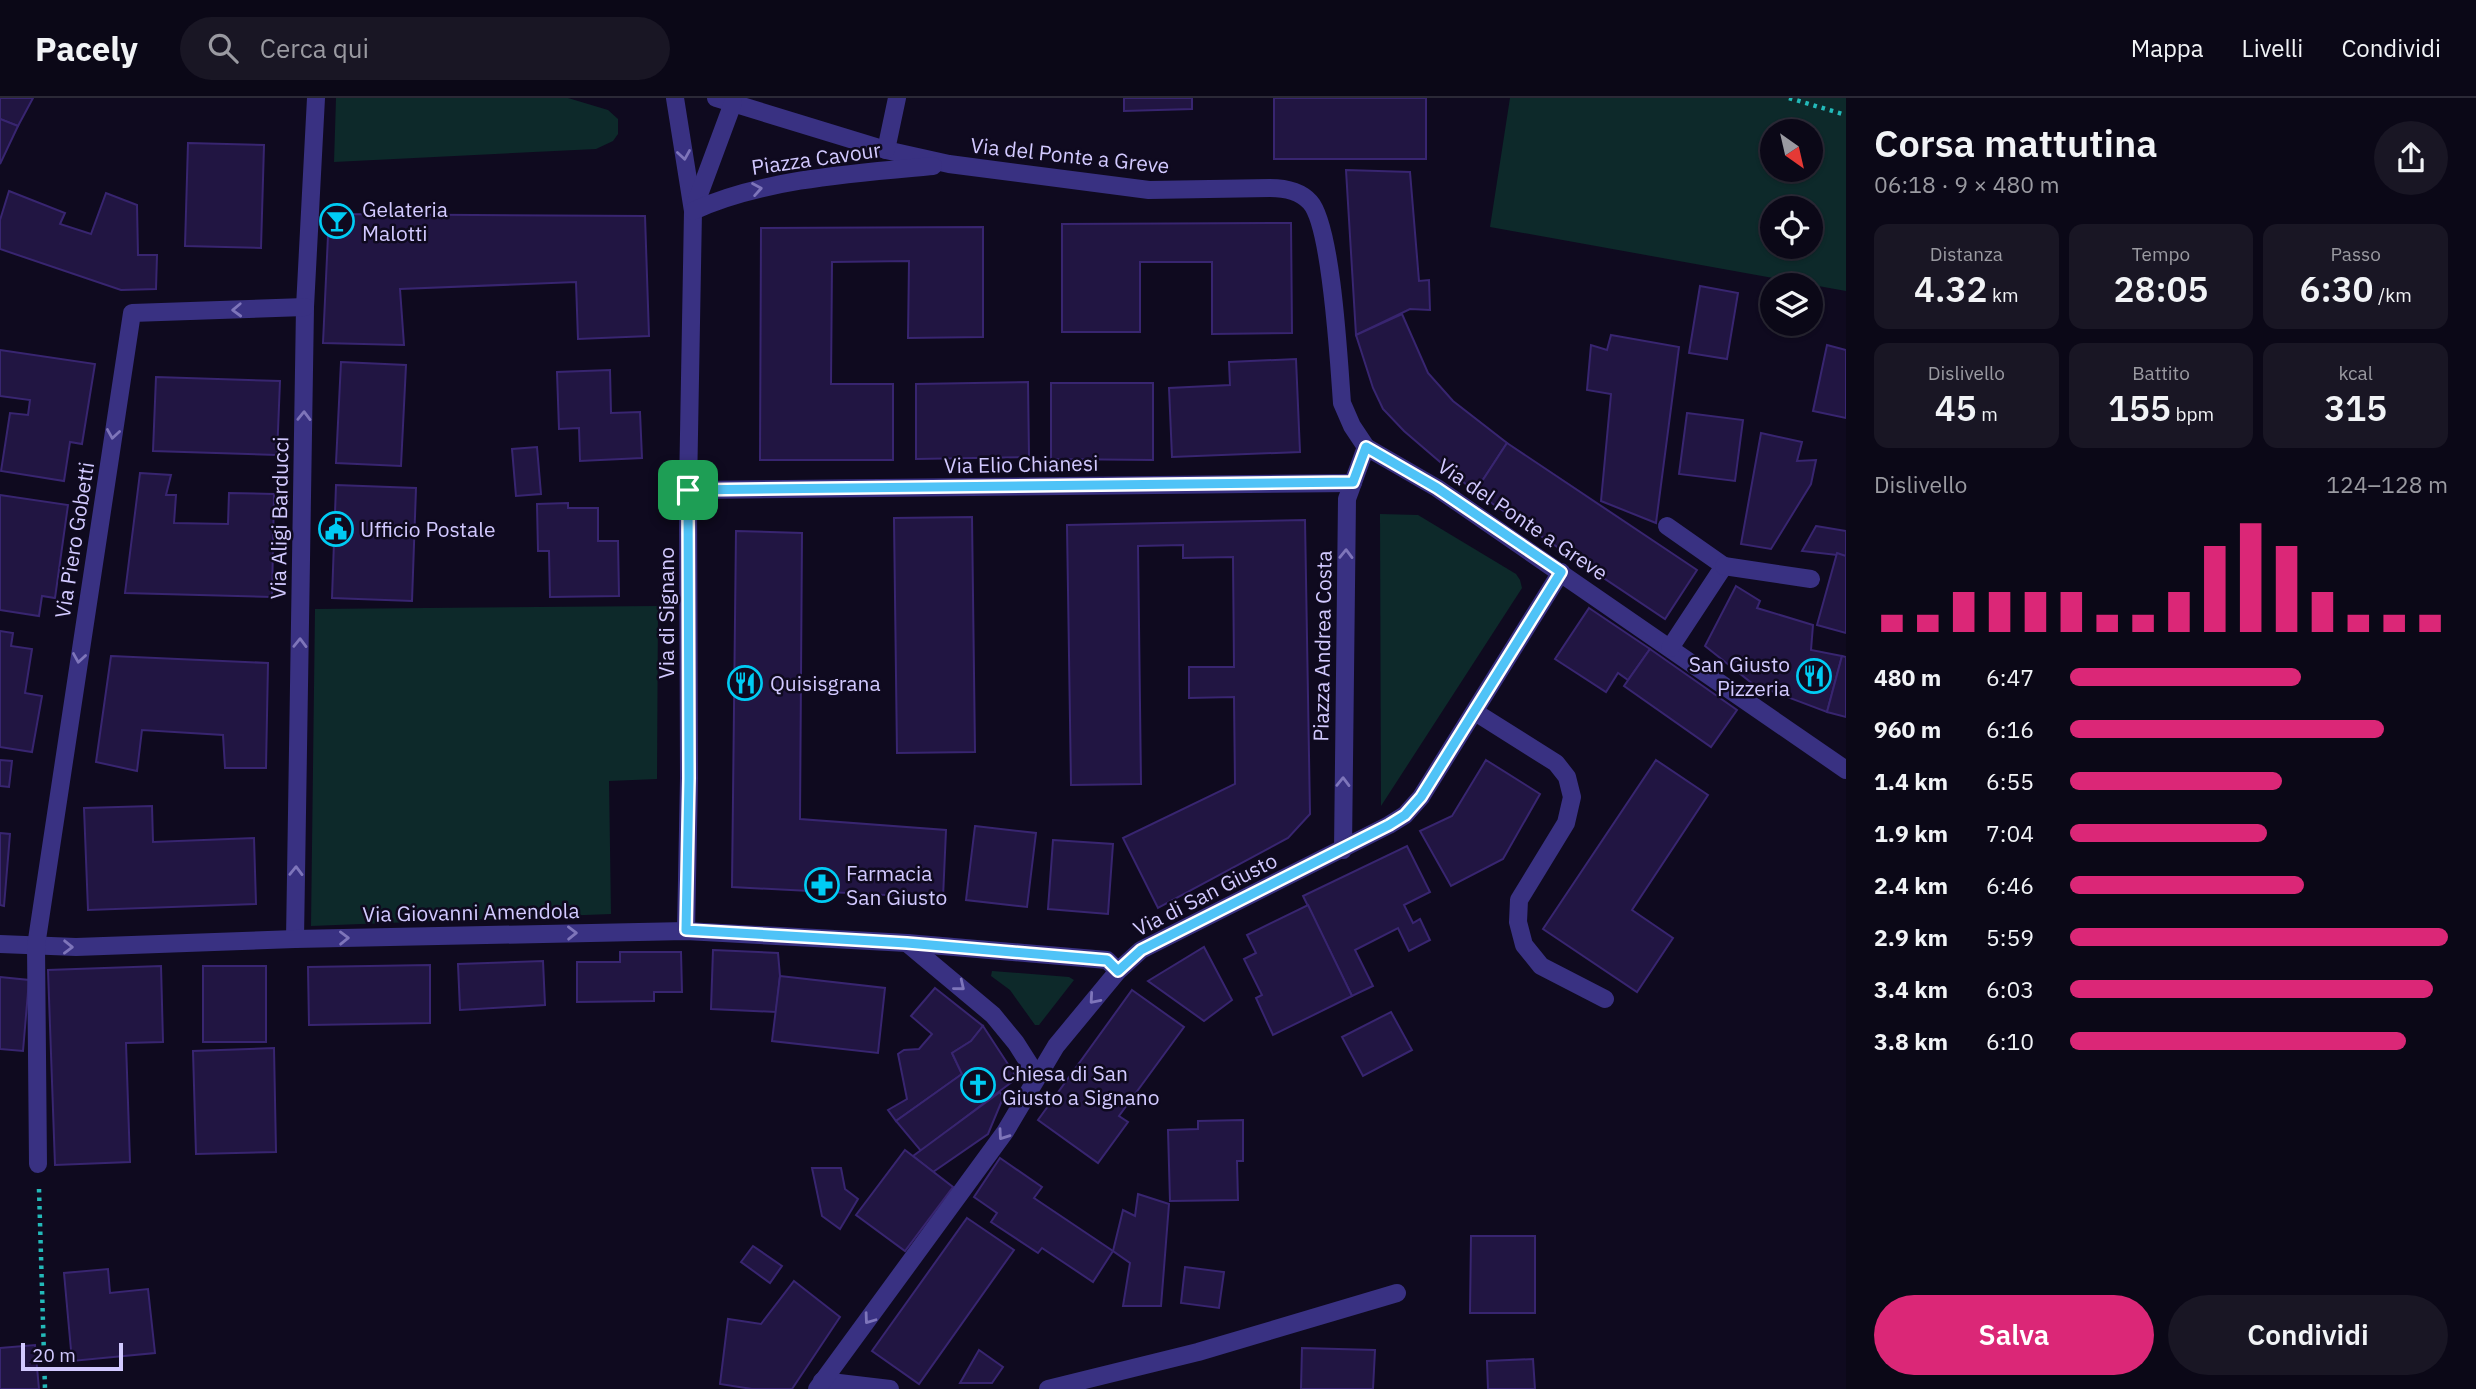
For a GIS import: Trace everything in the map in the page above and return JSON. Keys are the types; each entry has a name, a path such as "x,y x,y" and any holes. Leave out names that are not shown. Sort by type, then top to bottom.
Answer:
{"street":[{"name":"Via Aligi Barducci","path":"295,939 306,307 316,98"},
{"path":"675,98 693,211"},
{"path":"886,150 897,98"},
{"path":"693,211 724,101"},
{"name":"Via del Ponte a Greve","path":"724,101 886,150 949,164 1149,190 1284,188 1304,198 1311,203 1319,220 1326,247 1342,403 1352,426 1366,447 1437,488 1846,770"},
{"name":"Piazza Cavour","path":"693,211 748,190 868,172 949,164"},
{"name":"Via di Signano","path":"686,930 689,778 688,490 693,211"},
{"name":"Via Piero Gobetti","path":"36,946 131,313 306,307"},
{"name":"Piazza Andrea Costa","path":"1343,850 1347,499 1366,447"},
{"name":"Via Elio Chianesi","path":"688,490 1353,482"},
{"path":"1667,526 1724,566 1811,579"},
{"path":"1670,648 1724,566"},
{"name":"Via di San Giusto","path":"820,1385 1005,1132 1037,1076 1072,1026 1118,971 1141,950 1343,850 1405,815 1421,797 1561,572"},
{"path":"1475,712 1556,763 1567,776 1572,797 1566,823 1519,900 1518,922 1524,945 1541,966 1605,999"},
{"name":"Via Giovanni Amendola","path":"0,944 76,947 686,930 907,943 1107,960 1118,971"},
{"path":"907,943 993,1015 1016,1043 1037,1076"},
{"path":"36,946 38,1164"},
{"path":"1048,1389 1198,1352 1397,1293"},
{"path":"820,1385 890,1389"}],"path":[{"path":"1789,98 1846,115"},
{"path":"38,1164 45,1389"}],"green space":[{"path":"336,98 568,98 608,110 618,119 618,134 613,141 596,149 334,162"},
{"path":"1510,98 1846,98 1846,291 1823,287 1823,273 1760,273 1760,276 1490,227"},
{"path":"1380,514 1418,515 1516,574 1522,588 1381,806"},
{"path":"658,606 657,779 609,781 611,914 311,926 315,609"},
{"path":"992,971 1069,977 1074,980 1039,1025 1035,1025 1010,990 991,976"}],"building":[{"path":"0,98 33,98 18,126 0,119"},
{"path":"1124,98 1192,98 1192,109 1124,111"},
{"path":"1274,98 1426,98 1426,159 1274,159"},
{"path":"0,119 18,126 0,164"},
{"path":"188,143 264,145 261,248 185,246"},
{"path":"1346,170 1410,172 1419,281 1429,280 1430,310 1410,309 1356,335"},
{"path":"9,191 65,213 60,224 91,234 106,193 137,205 138,255 157,255 156,289 121,290 0,249 0,220"},
{"path":"329,214 645,216 649,336 578,339 576,282 400,289 404,345 323,343"},
{"path":"1291,223 1292,333 1212,334 1212,262 1140,262 1140,332 1062,332 1062,224"},
{"path":"983,227 983,337 908,338 909,261 832,262 831,384 893,384 893,460 760,460 761,228"},
{"path":"1700,286 1738,293 1727,359 1689,353"},
{"path":"1402,314 1428,373 1453,401 1507,443 1475,492 1404,431 1383,409 1373,388 1356,335"},
{"path":"1611,335 1679,347 1656,523 1601,501 1611,394 1587,390 1591,345 1607,350"},
{"path":"1827,345 1846,350 1846,418 1813,411"},
{"path":"0,350 95,364 82,444 70,442 64,481 1,471 10,413 28,415 30,400 0,396"},
{"path":"1296,359 1300,452 1172,457 1169,388 1230,385 1229,362"},
{"path":"341,362 406,365 401,466 336,463"},
{"path":"610,370 611,413 640,412 642,458 580,461 579,428 559,429 557,372"},
{"path":"156,377 280,381 277,455 153,451"},
{"path":"1028,382 1029,457 916,459 916,384"},
{"path":"1051,383 1153,383 1153,460 1051,459"},
{"path":"1687,413 1743,420 1735,481 1679,474"},
{"path":"1761,433 1802,442 1797,461 1816,460 1811,484 1771,549 1741,544"},
{"path":"1507,443 1697,570 1665,619 1475,492"},
{"path":"537,447 541,494 516,496 512,449"},
{"path":"140,473 171,475 166,495 176,495 174,523 228,524 229,493 274,494 272,597 125,593"},
{"path":"336,485 416,488 412,601 332,598"},
{"path":"0,495 68,505 55,598 42,596 39,616 0,610"},
{"path":"568,503 568,508 598,508 598,541 618,541 619,596 550,597 549,551 538,551 537,504"},
{"path":"972,517 975,752 897,753 894,518"},
{"path":"1305,520 1310,814 1288,838 1158,908 1123,838 1235,784 1234,697 1189,698 1189,667 1234,667 1233,557 1183,558 1183,545 1138,546 1141,784 1071,785 1067,525"},
{"path":"1816,526 1846,531 1846,556 1802,551"},
{"path":"736,531 802,533 800,819 946,830 943,898 732,887"},
{"path":"1837,553 1846,556 1846,633 1817,625"},
{"path":"1736,586 1760,601 1757,608 1813,625 1811,650 1842,656 1827,712 1753,684 1705,646"},
{"path":"1589,608 1650,649 1628,680 1618,673 1606,692 1555,659"},
{"path":"0,631 13,633 11,646 32,649 25,693 42,696 32,752 0,747"},
{"path":"1650,649 1737,710 1711,747 1624,686"},
{"path":"111,656 268,663 266,768 225,768 223,735 142,730 137,771 96,762"},
{"path":"1842,656 1846,657 1846,717 1827,712"},
{"path":"0,760 12,761 9,787 0,786"},
{"path":"1486,760 1540,794 1503,859 1451,886 1420,831 1452,816"},
{"path":"1656,760 1708,795 1632,910 1673,938 1637,992 1543,929"},
{"path":"152,806 153,842 254,838 256,904 88,910 84,808"},
{"path":"975,826 1036,833 1027,907 966,900"},
{"path":"0,833 10,834 4,906 0,905"},
{"path":"1053,840 1113,844 1108,914 1048,909"},
{"path":"1407,846 1430,892 1404,905 1413,923 1420,919 1430,940 1409,951 1398,928 1355,950 1373,986 1352,996 1303,896"},
{"path":"1308,905 1352,996 1273,1035 1256,998 1262,995 1244,959 1256,953 1247,935"},
{"path":"1204,947 1232,1000 1204,1021 1148,981"},
{"path":"713,950 778,953 780,976 776,1012 711,1009"},
{"path":"620,952 681,952 682,992 654,992 654,1001 577,1002 577,962 620,962"},
{"path":"543,961 545,1005 460,1010 458,964"},
{"path":"430,965 430,1023 309,1025 308,967"},
{"path":"161,966 163,1042 126,1043 130,1162 55,1165 48,970"},
{"path":"203,966 266,966 266,1042 203,1042"},
{"path":"780,976 885,988 878,1053 772,1041"},
{"path":"0,977 29,980 23,1051 0,1049"},
{"path":"935,988 983,1026 971,1041 952,1053 962,1074 896,1121 888,1110 907,1099 898,1054 904,1050 919,1049 932,1034 911,1016"},
{"path":"1132,990 1184,1027 1119,1116 1128,1122 1098,1163 1038,1120"},
{"path":"1391,1012 1412,1050 1363,1076 1342,1037"},
{"name":"Chiesa di San Giusto a Signano","path":"983,1026 1017,1078 921,1151 896,1121 962,1074 952,1053 971,1041"},
{"path":"274,1048 276,1152 196,1154 193,1051"},
{"path":"1000,1092 1003,1098 988,1134 933,1172 913,1156"},
{"path":"1243,1120 1243,1161 1237,1161 1238,1200 1170,1201 1168,1130 1198,1129 1198,1121"},
{"path":"905,1150 953,1187 905,1251 856,1215"},
{"path":"1000,1158 1042,1187 1034,1198 1113,1251 1093,1282 1042,1248 1038,1253 991,1222 997,1213 974,1197"},
{"path":"812,1168 841,1168 845,1189 858,1199 840,1229 822,1216"},
{"path":"1138,1194 1169,1204 1161,1306 1123,1306 1130,1263 1113,1251 1123,1210 1135,1216"},
{"path":"967,1218 1014,1250 919,1384 872,1351"},
{"path":"1471,1236 1535,1236 1535,1313 1470,1313"},
{"path":"753,1246 782,1266 770,1283 741,1262"},
{"path":"1185,1267 1224,1272 1219,1308 1181,1303"},
{"path":"108,1269 110,1293 148,1289 155,1353 72,1361 64,1273"},
{"path":"794,1281 840,1317 792,1389 752,1389 720,1384 728,1319 761,1324"},
{"path":"35,1345 39,1389 0,1389 0,1348"},
{"path":"1302,1348 1375,1350 1373,1389 1301,1389"},
{"path":"979,1350 1003,1367 992,1383 960,1383"},
{"path":"1533,1359 1535,1389 1488,1389 1487,1361"}],"place":[{"name":"Gelateria Malotti","path":"337,221"},
{"name":"Ufficio Postale","path":"336,529"},
{"name":"San Giusto Pizzeria","path":"1814,676"},
{"name":"Quisisgrana","path":"745,683"},
{"name":"Farmacia San Giusto","path":"822,885"},
{"name":"Chiesa di San Giusto a Signano","path":"978,1085"}],"route":[{"path":"1366,447 1437,488 1561,572 1421,797 1405,815 1343,850 1141,950 1118,971 1107,960 907,943 686,930 689,778 688,490 1353,482 1366,447"}]}
